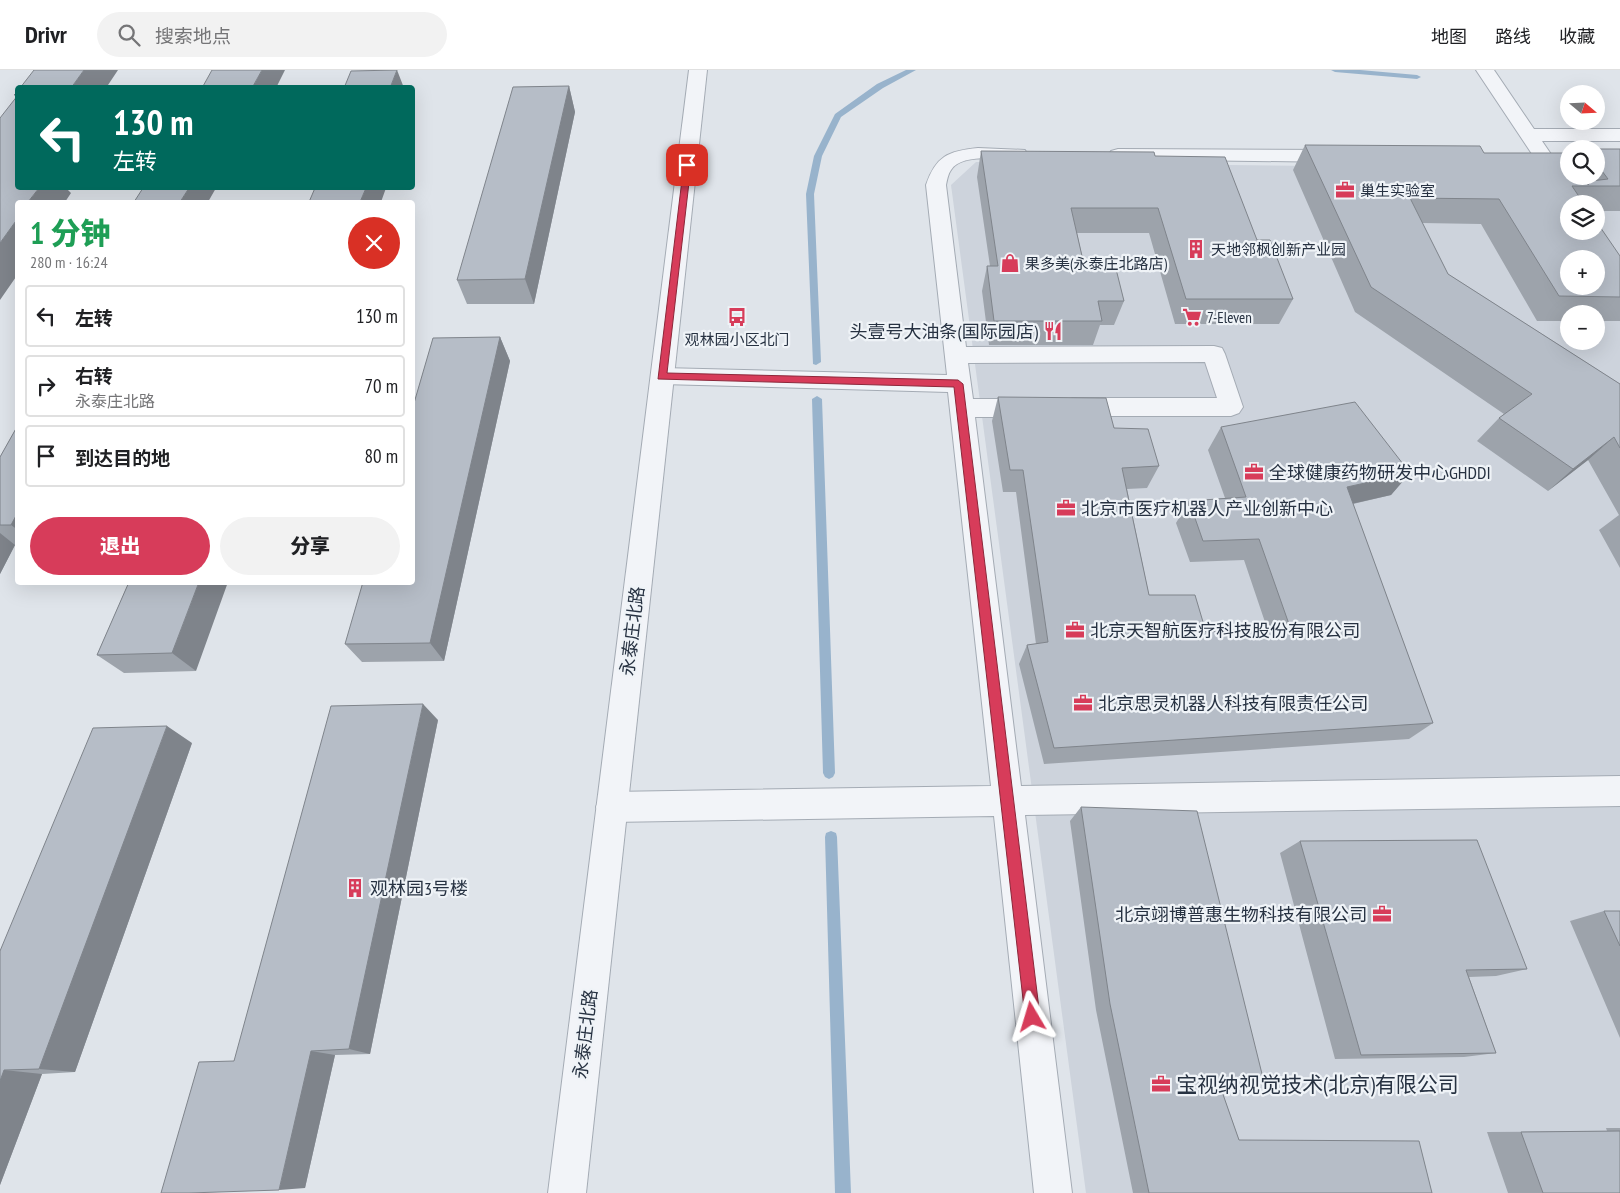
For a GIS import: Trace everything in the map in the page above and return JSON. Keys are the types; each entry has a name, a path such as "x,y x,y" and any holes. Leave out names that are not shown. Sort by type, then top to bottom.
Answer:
{"street":[{"name":"永泰庄北路","path":"567,1193 698,70"},
{"path":"1486,70 1569,195"},
{"path":"1529,135 1620,135"},
{"path":"1040,154 971,154 954,158 943,166 936,185 1053,1193"},
{"path":"1100,154 1357,156"},
{"path":"1525,158 1560,158"},
{"path":"662,376 960,396 1231,407 1214,354 955,355"},
{"path":"611,807 1620,791"}],"shaded area":[{"path":"976,162 1560,169 1560,185 1605,185 1605,174 1620,170 1620,1193 1086,1193 951,185"}],"building":[{"path":"34,70 84,70 73,85 22,85"},
{"path":"212,70 262,70 254,85 204,85"},
{"path":"397,70 391,85 345,85 351,71"},
{"path":"569,86 525,279 457,280 513,87"},
{"path":"15,99 15,190 37,190 30,200 15,200 15,222 0,243 0,118"},
{"path":"1305,145 1480,146 1484,153 1560,153 1560,185 1605,185 1605,179 1608,179 1605,175 1605,149 1620,149 1620,186 1572,186 1578,195 1560,195 1560,240 1605,240 1605,234 1620,256 1620,297 1559,296 1499,199 1410,198 1448,274 1560,346 1560,350 1567,350 1620,384 1620,448 1614,437 1573,469 1499,418 1532,394 1371,287"},
{"name":"天地邻枫创新产业园","path":"981,151 1154,152 1155,156 1225,157 1257,240 1270,240 1293,299 1186,299 1158,208 1071,208 1085,269 1116,269 1124,301 1098,301 1102,321 994,321 987,266 998,266"},
{"path":"142,190 188,190 181,200 135,200"},
{"path":"314,190 365,190 361,200 310,200"},
{"path":"500,337 430,643 345,644 362,585 415,585 415,400 433,338"},
{"path":"998,397 1106,398 1114,428 1148,429 1159,466 1122,468 1149,595 1195,595 1206,632 1290,627 1259,539 1203,541 1189,501 1246,497 1221,427 1355,402 1410,473 1347,487 1433,723 1054,748 1027,645 1048,642 1023,470 1010,470"},
{"path":"15,430 15,518 11,525 0,525 0,457"},
{"path":"128,585 198,585 172,653 97,655"},
{"name":"观林园3号楼","path":"423,704 349,1049 311,1051 279,1190 161,1193 199,1062 234,1061 331,706"},
{"path":"167,726 39,1069 4,1070 0,1081 0,951 93,728"},
{"path":"1081,807 1197,811 1263,1078 1219,1083 1239,1140 1419,1141 1432,1193 1149,1193 1110,1004"},
{"path":"1477,840 1527,969 1466,970 1496,1053 1361,1055 1300,841"},
{"path":"1604,911 1620,911 1620,946"},
{"path":"1620,1131 1620,1193 1543,1193 1521,1132"}],"waterway":[{"path":"816,362 810,194 818,156 838,116 880,86 912,70"},
{"path":"1335,70 1417,77"},
{"path":"817,399 829,773"},
{"path":"831,837 843,1193"}],"place":[{"name":"巢生实验室","path":"1345,190"},
{"name":"天地邻枫创新产业园","path":"1196,249"},
{"name":"果多美(永泰庄北路店)","path":"1010,263"},
{"name":"观林园小区北门","path":"737,317"},
{"name":"7-Eleven","path":"1192,317"},
{"name":"头壹号大油条(国际园店)","path":"1053,331"},
{"name":"全球健康药物研发中心GHDDI","path":"1254,472"},
{"name":"北京市医疗机器人产业创新中心","path":"1066,508"},
{"name":"北京天智航医疗科技股份有限公司","path":"1075,630"},
{"name":"北京思灵机器人科技有限责任公司","path":"1083,703"},
{"name":"观林园3号楼","path":"355,888"},
{"name":"北京翊博普惠生物科技有限公司","path":"1382,914"},
{"name":"宝视纳视觉技术(北京)有限公司","path":"1161,1084"}],"route":[{"path":"687,165 662,376 958,384 1032,1017"}]}
